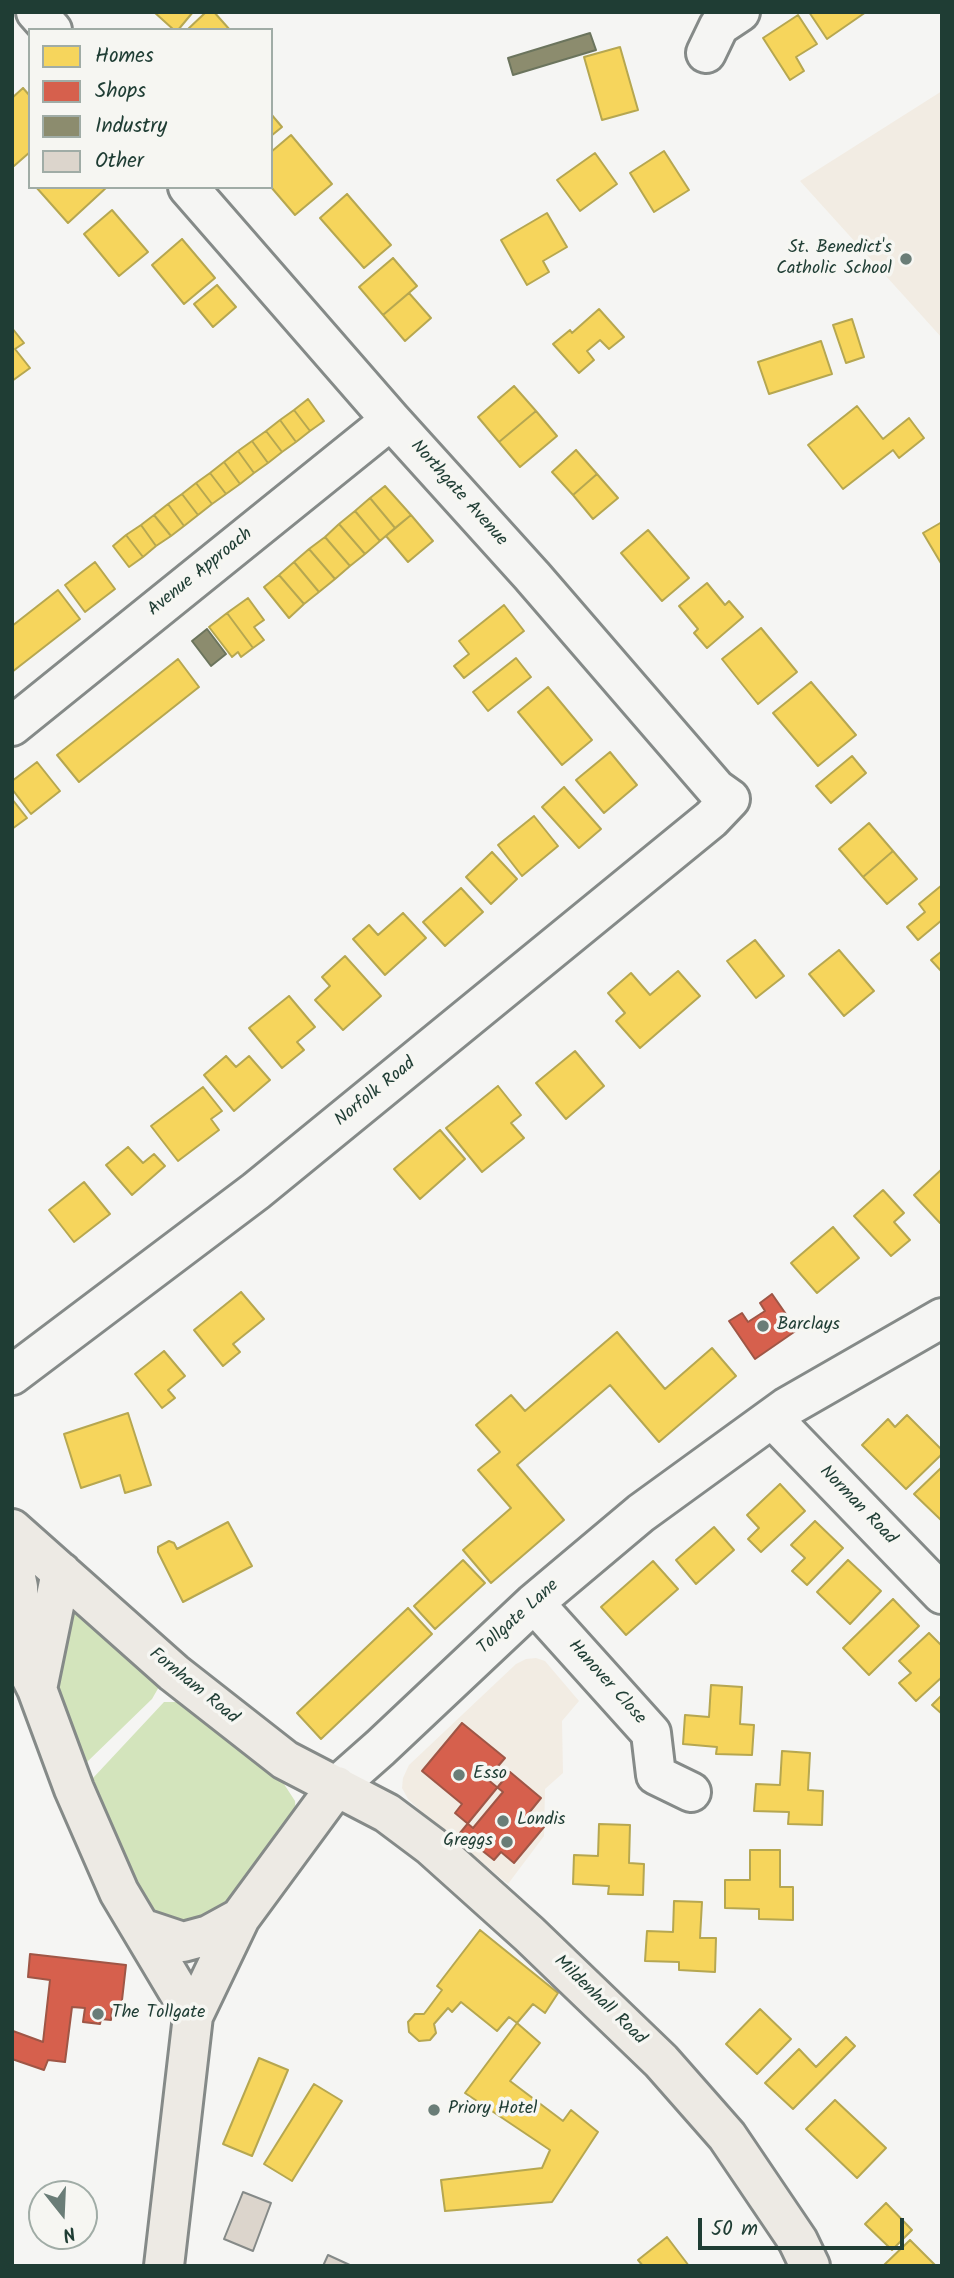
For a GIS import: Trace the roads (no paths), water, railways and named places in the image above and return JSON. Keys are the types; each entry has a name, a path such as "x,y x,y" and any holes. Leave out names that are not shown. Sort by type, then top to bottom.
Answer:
{"main road":[{"name":"Fornham Road","path":"12,1529 174,1673 285,1760 337,1786"},
{"path":"12,1558 19,1595 16,1657 37,1689 66,1770 119,1892 141,1928 192,2027 164,2266"},
{"path":"37,1689 61,1572"},
{"name":"Tollgate Lane","path":"192,2027 240,1918 337,1786"},
{"name":"Mildenhall Road","path":"337,1786 387,1814 431,1846 529,1934 661,2061 727,2136 798,2241 810,2266"},
{"path":"141,1928 183,1941 209,1935 240,1918"}],"street":[{"path":"36,12 50,28"},
{"path":"706,53 719,26 740,12"},
{"name":"Northgate Avenue","path":"190,189 391,420 532,576 716,789 730,799"},
{"name":"Avenue Approach","path":"12,726 391,420"},
{"name":"Norfolk Road","path":"12,1375 256,1191 711,819 730,799"},
{"name":"Tollgate Lane","path":"337,1786 534,1603 641,1513 787,1407 942,1318"},
{"name":"Norman Road","path":"772,1418 942,1594"},
{"name":"Hanover Close","path":"534,1603 651,1733 656,1775 691,1793"}],"place":[{"name":"St. Benedict's Catholic School","path":"906,259"},
{"name":"Barclays","path":"763,1326"},
{"name":"Esso","path":"459,1775"},
{"name":"Londis","path":"503,1821"},
{"name":"Greggs","path":"507,1842"},
{"name":"The Tollgate","path":"98,2014"},
{"name":"Priory Hotel","path":"434,2110"}]}
